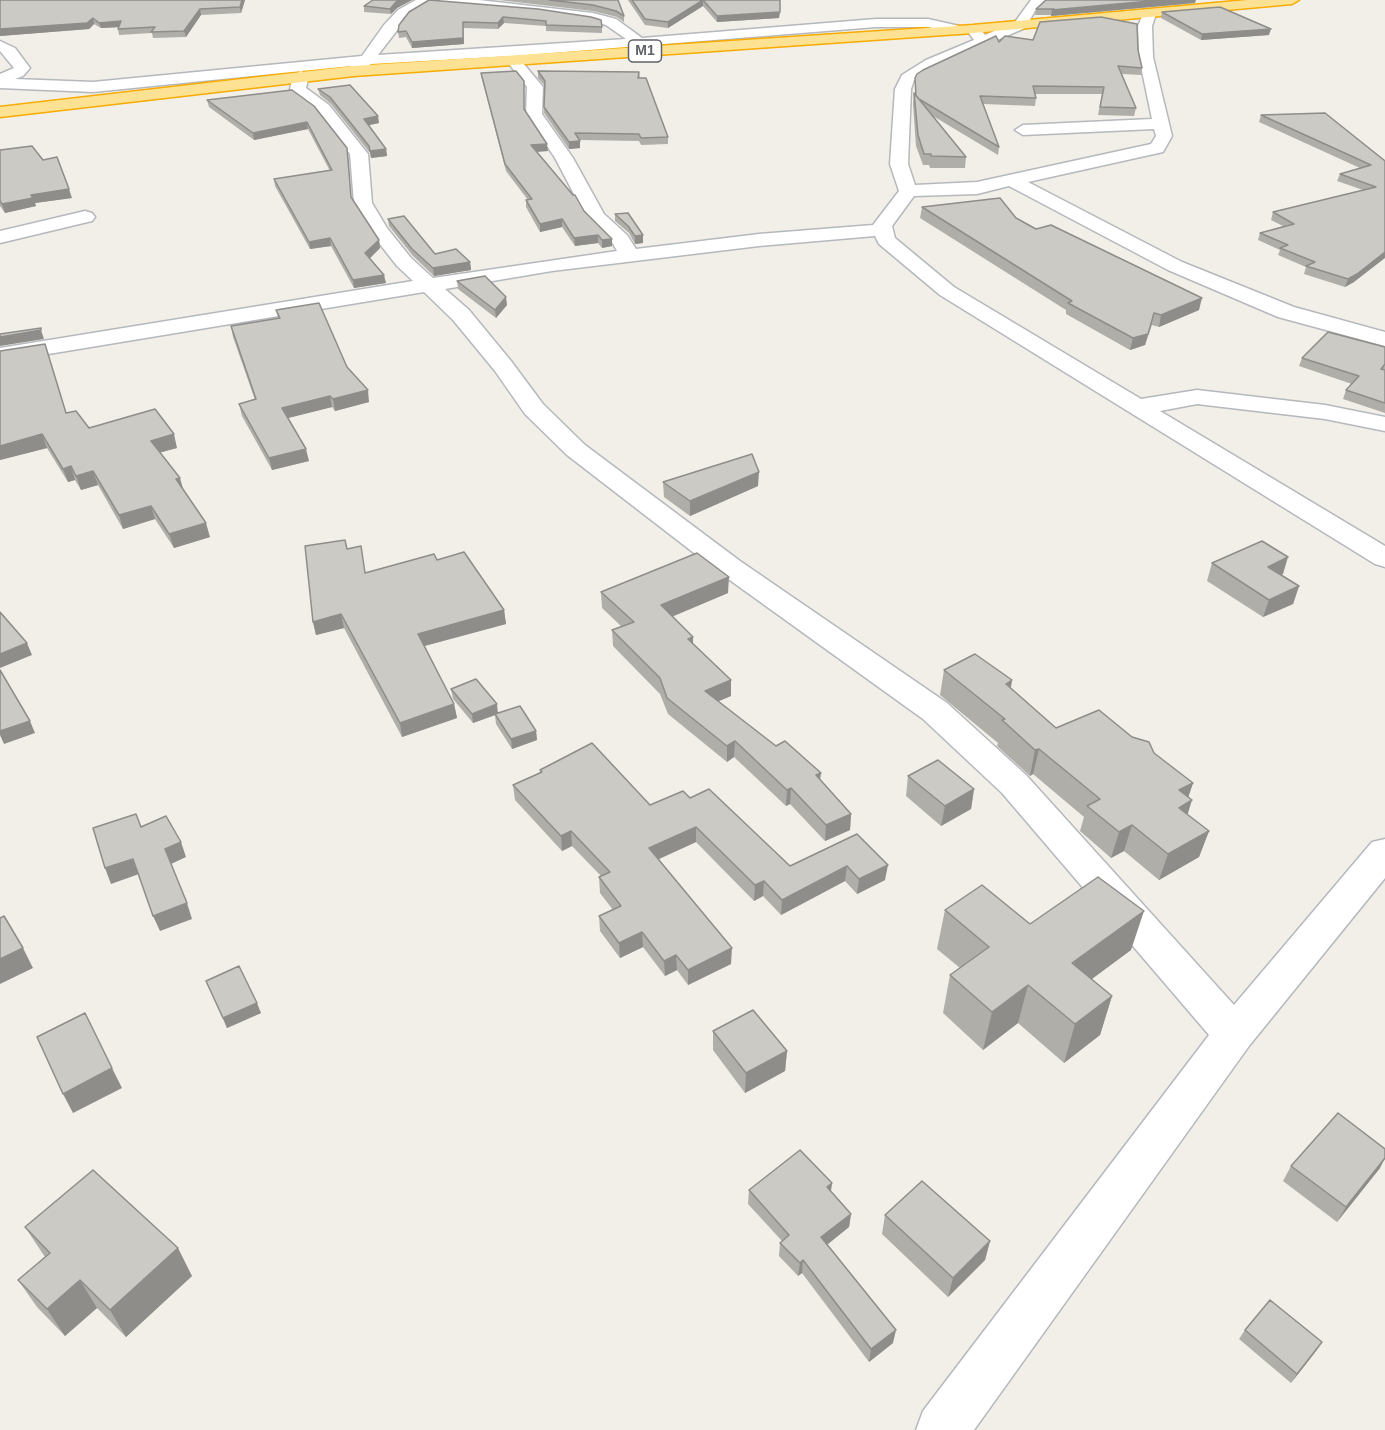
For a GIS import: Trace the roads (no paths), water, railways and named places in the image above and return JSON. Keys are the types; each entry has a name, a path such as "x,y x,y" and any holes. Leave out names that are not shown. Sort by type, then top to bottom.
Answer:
{"highway":[{"name":"M1","path":"300,82 354,71 972,33 1020,25 1102,18 1147,20 1292,0"},
{"path":"0,112 250,82"}],"street":[{"path":"1020,25 1029,9 1038,0"},
{"path":"354,71 367,60 389,28 403,13 421,1 539,9 593,17 611,22 640,43"},
{"path":"908,191 959,190 1012,181 1157,148 1164,136 1146,57 1147,20"},
{"path":"0,81 93,87 367,60 640,43 893,23 928,23 972,33"},
{"path":"908,191 899,164 900,114 903,89 907,78 932,63 972,33"},
{"path":"0,45 10,51 22,68 18,73 0,81"},
{"path":"513,60 535,87 534,114 564,158 596,217 621,239 630,256"},
{"path":"250,82 300,82 359,154 363,203 379,230 404,261 430,284 496,358 534,409 576,450 730,567 935,711 1014,783 1234,1034"},
{"path":"1023,130 1160,124"},
{"path":"1012,181 1175,266 1287,312 1385,339"},
{"path":"908,191 882,226 882,230 886,240 946,291 1385,558"},
{"path":"0,237 85,217"},
{"path":"0,355 552,265 759,240 882,230"},
{"path":"1138,407 1197,397 1325,412 1385,424"},
{"path":"942,1430 1234,1034 1385,852"}]}
